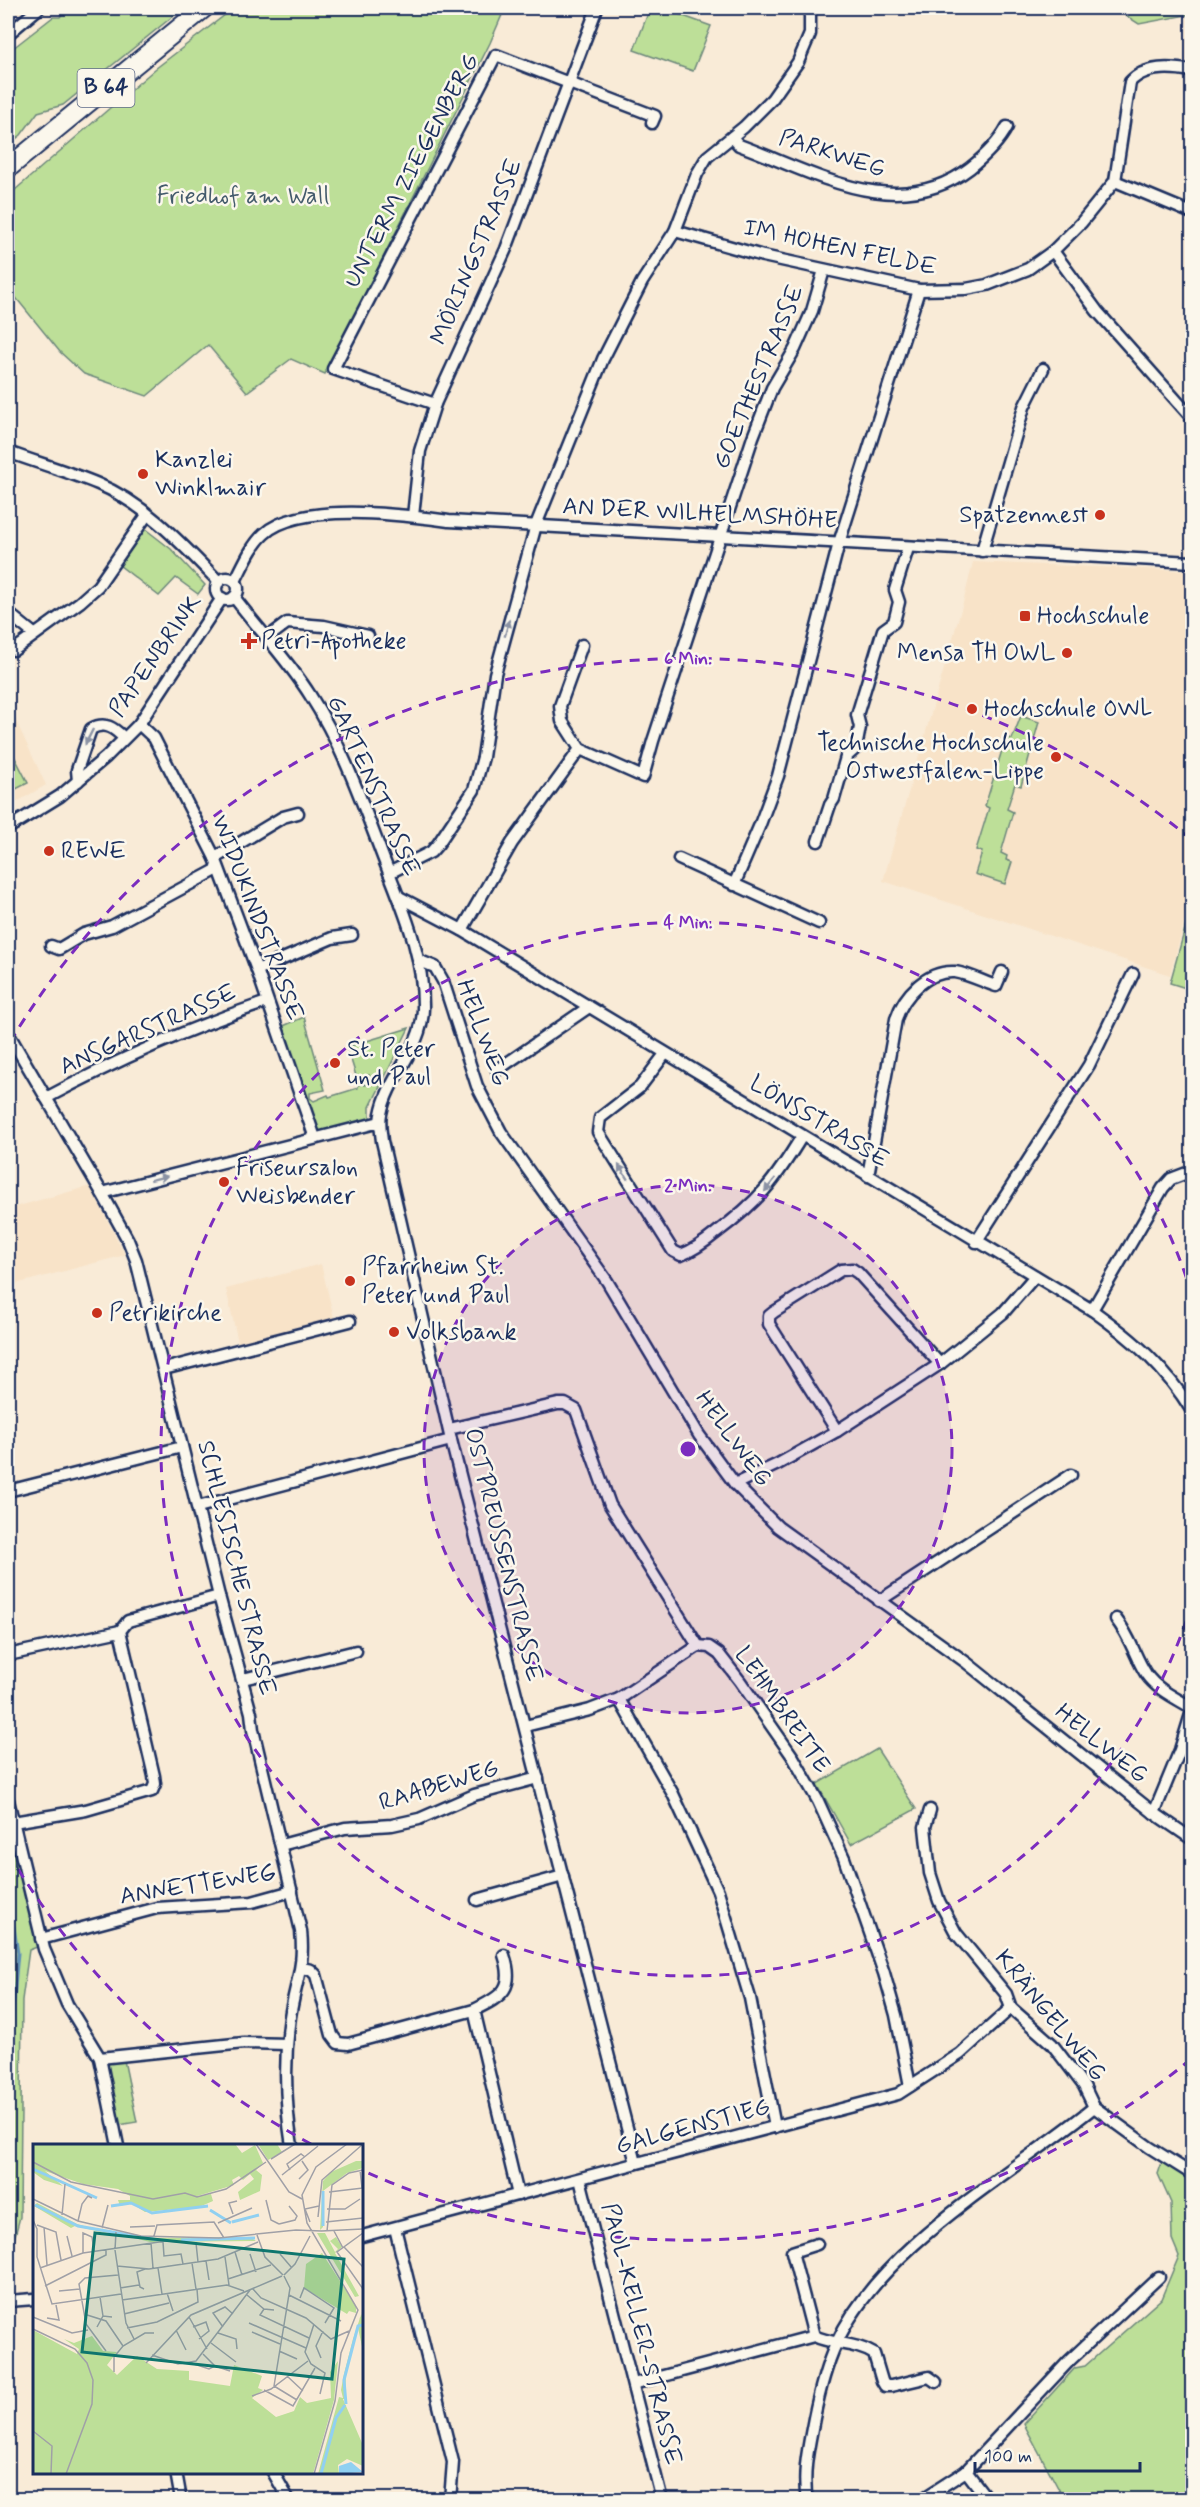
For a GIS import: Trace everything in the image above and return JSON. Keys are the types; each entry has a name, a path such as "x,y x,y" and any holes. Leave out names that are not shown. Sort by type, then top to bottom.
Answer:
{"main road":[{"name":"B 64","path":"8,168 204,8"}],"street":[{"path":"8,34 39,8"},
{"name":"MÖRINGSTRASSE","path":"413,516 420,451 435,404 506,249 597,8"},
{"path":"389,873 431,852 474,790 483,758 495,674 536,525 613,339 642,282 675,231 697,174 707,157 772,99 798,62 810,34 810,8"},
{"name":"UNTERM ZIEGENBERG","path":"435,404 333,369 496,55 655,116 652,123"},
{"path":"1192,71 1146,70 1137,74 1130,82 1115,181 1192,213"},
{"name":"PARKWEG","path":"732,137 739,145 864,191 909,194 948,183 979,161 1001,139 1007,127"},
{"name":"IM HOHEN FELDE","path":"675,231 824,270 919,290 966,290 987,285 1028,269 1053,250 1081,223 1115,181"},
{"path":"1053,250 1097,311 1192,418"},
{"name":"GOETHESTRASSE","path":"580,749 643,777 720,534 772,388 795,349 812,311 824,270"},
{"path":"734,885 778,776 838,543 919,290"},
{"path":"982,551 1024,407 1043,369"},
{"path":"8,452 100,485 147,515 174,537 219,582"},
{"name":"AN DER WILHELMSHÖHE","path":"235,581 263,535 279,524 296,518 342,514 720,534 908,548 1192,562"},
{"path":"14,650 80,602 98,586 147,515"},
{"path":"818,841 834,799 846,757 856,748 860,727 857,715 883,630 894,622 899,602 895,590 908,548"},
{"path":"226,578 235,581 238,590 234,597 230,600 222,598 217,589 219,582 226,578"},
{"name":"GARTENSTRASSE","path":"234,597 295,671 327,723 411,926 420,961"},
{"name":"PAPENBRINK","path":"8,828 60,796 139,724 222,598"},
{"path":"8,613 34,634"},
{"path":"267,638 287,623 324,626 368,636"},
{"path":"462,930 512,843 580,749 562,721 561,706 582,645"},
{"name":"PAPENBRINK","path":"78,781 77,770 91,729 98,724 108,725 124,738"},
{"name":"WIDUKINDSTRASSE","path":"139,724 154,738 215,858 315,1138"},
{"path":"215,858 283,817 298,813"},
{"path":"679,859 819,924"},
{"path":"51,946 59,948 84,934 112,926 218,869"},
{"name":"LÖNSSTRASSE","path":"399,897 462,930 1092,1310 1146,1351 1179,1391 1192,1411"},
{"name":"ANSGARSTRASSE","path":"256,970 332,938 352,935"},
{"name":"OSTPREUSSENSTRASSE","path":"420,961 423,998 420,1031 416,1044 385,1100 380,1122 450,1434 636,2163"},
{"name":"HELLWEG","path":"420,961 435,968 442,981 477,1086 501,1132 607,1281 699,1435 735,1484 778,1527 967,1664 1154,1813 1192,1839"},
{"path":"868,1176 896,1019 904,999 927,979 942,974 956,972 996,986 1002,972"},
{"path":"976,1242 1089,1065 1110,1025 1132,974"},
{"name":"ANSGARSTRASSE","path":"46,1098 93,1073 208,1023 267,1002"},
{"path":"497,1070 589,1007"},
{"name":"SCHLESISCHE STRASSE","path":"8,1033 128,1240 136,1260 164,1369 219,1596 243,1679 263,1775 301,1931 302,1968 290,2015 287,2044 287,2110 292,2144"},
{"path":"665,1054 640,1087 600,1118 598,1132 673,1251 681,1255 692,1251 741,1215 760,1198 779,1174 802,1136"},
{"path":"102,1193 380,1122"},
{"path":"1092,1310 1163,1188 1171,1179 1192,1171"},
{"path":"837,1431 769,1324 769,1316 774,1312 841,1270 852,1269 940,1364"},
{"path":"735,1484 778,1464 837,1431 940,1364 996,1320 1035,1276"},
{"path":"164,1369 350,1321"},
{"name":"LEHMBREITE","path":"450,1434 558,1404 571,1406 576,1410 610,1505 698,1646 710,1647 719,1654 793,1756 819,1801 844,1858 884,1973 896,2015 909,2086"},
{"path":"198,1507 450,1434"},
{"path":"8,1491 182,1447"},
{"path":"879,1601 1071,1475"},
{"path":"8,1655 120,1631 128,1621 219,1596"},
{"path":"1116,1620 1127,1634 1147,1675 1162,1690 1192,1710 1180,1750 1154,1813"},
{"path":"12,1822 51,1817 145,1795 152,1791 155,1785 120,1631"},
{"path":"525,1726 590,1710 619,1699 698,1646"},
{"path":"243,1679 356,1651"},
{"path":"619,1699 673,1794 718,1891 750,1998 775,2127"},
{"name":"RAABEWEG","path":"281,1845 345,1828 392,1825 419,1818 474,1795 538,1778"},
{"path":"8,1800 41,1939 52,1972 67,2004 100,2058 118,2144"},
{"name":"KRÄNGELWEG","path":"930,1810 925,1827 930,1873 939,1901 956,1933 1006,1994 1011,2008 1052,2044 1084,2086 1094,2107 1149,2147 1192,2174"},
{"path":"477,1900 563,1876"},
{"name":"ANNETTEWEG","path":"41,1939 157,1908 252,1902 292,1891"},
{"path":"302,1968 311,1970 316,1975 332,2035 338,2043 348,2044 474,2010 488,2003 505,1989 510,1980 504,1955"},
{"name":"GALGENSTIEG","path":"363,2236 898,2094 960,2054 1011,2008"},
{"path":"474,2010 518,2195"},
{"path":"100,2058 244,2043 287,2044"},
{"path":"807,2499 806,2469 820,2392 836,2343 864,2298 883,2276 945,2218 1094,2107"},
{"name":"PAUL-KELLER-STRASSE","path":"580,2179 662,2499"},
{"path":"395,2228 453,2462 450,2499"},
{"path":"814,2336 792,2252 817,2244"},
{"path":"921,2499 966,2471 1069,2361 1159,2277"},
{"path":"8,2301 33,2299"},
{"path":"633,2384 814,2336 864,2348 874,2354 885,2386 929,2377 936,2382"},
{"path":"966,2471 988,2499"},
{"path":"176,2474 181,2499"},
{"path":"274,2474 289,2499"}],"shaded area":[{"name":"Technische Hochschule Ostwestfalen-Lippe","path":"973,562 1192,571 1192,590 1187,623 1192,633 1192,895 1170,975 883,881"},
{"path":"8,704 46,785 8,807"},
{"path":"90,1186 125,1255 8,1286 8,1209"},
{"path":"321,1264 334,1318 238,1342 226,1289"}],"green space":[{"path":"66,8 183,8 63,105 38,112 21,135 8,145 8,67 12,63 8,52 53,17 60,17"},
{"name":"Friedhof am Wall","path":"234,8 505,8 490,43 325,374 291,359 247,392 208,345 147,396 84,374 60,352 8,288 8,196 155,69"},
{"path":"650,8 661,8 711,26 693,71 634,50"},
{"path":"1114,8 1192,8 1192,14 1139,24"},
{"path":"144,528 171,549 205,585 198,594 176,578 159,596 119,565"},
{"path":"1021,716 1039,722 1021,786 1015,784 1007,809 1013,812 1001,853 1007,856 1006,860 1012,862 1005,884 975,874 982,852 976,850 989,808 985,806 1006,737 1012,739"},
{"path":"8,744 28,783 8,793"},
{"path":"1192,903 1192,990 1170,983"},
{"path":"304,1017 325,1090 310,1093 310,1098 314,1101 358,1088 358,1085 364,1083 365,1085 371,1083 369,1075 357,1079 347,1047 409,1028 370,1107 370,1122 317,1133 281,1027"},
{"path":"877,1749 916,1809 851,1844 817,1784"},
{"path":"8,1826 37,1947 29,1950 22,2000 20,2217 8,2262"},
{"path":"124,2060 137,2122 119,2125 105,2063"},
{"path":"1162,2162 1192,2180 1192,2499 1064,2499 1024,2424 1075,2368 1085,2366 1161,2299 1179,2256 1172,2239 1171,2203 1158,2174"}],"waterway":[{"path":"8,1889 18,1953 13,2009 11,2095 8,2106"},
{"path":"8,2125 8,2135"},
{"path":"8,2179 8,2190"}],"place":[{"name":"Kanzlei Winklmair","path":"143,474"},
{"name":"Spatzennest","path":"1100,515"},
{"name":"Hochschule","path":"1025,616"},
{"name":"Petri-Apotheke","path":"249,641"},
{"name":"Mensa TH OWL","path":"1067,653"},
{"name":"Hochschule OWL","path":"972,709"},
{"name":"Technische Hochschule Ostwestfalen-Lippe","path":"1056,757"},
{"name":"REWE","path":"49,851"},
{"name":"St. Peter und Paul","path":"335,1063"},
{"name":"Friseursalon Weisbender","path":"224,1182"},
{"name":"Pfarrheim St. Peter und Paul","path":"350,1281"},
{"name":"Petrikirche","path":"97,1313"},
{"name":"Volksbank","path":"394,1332"}]}
